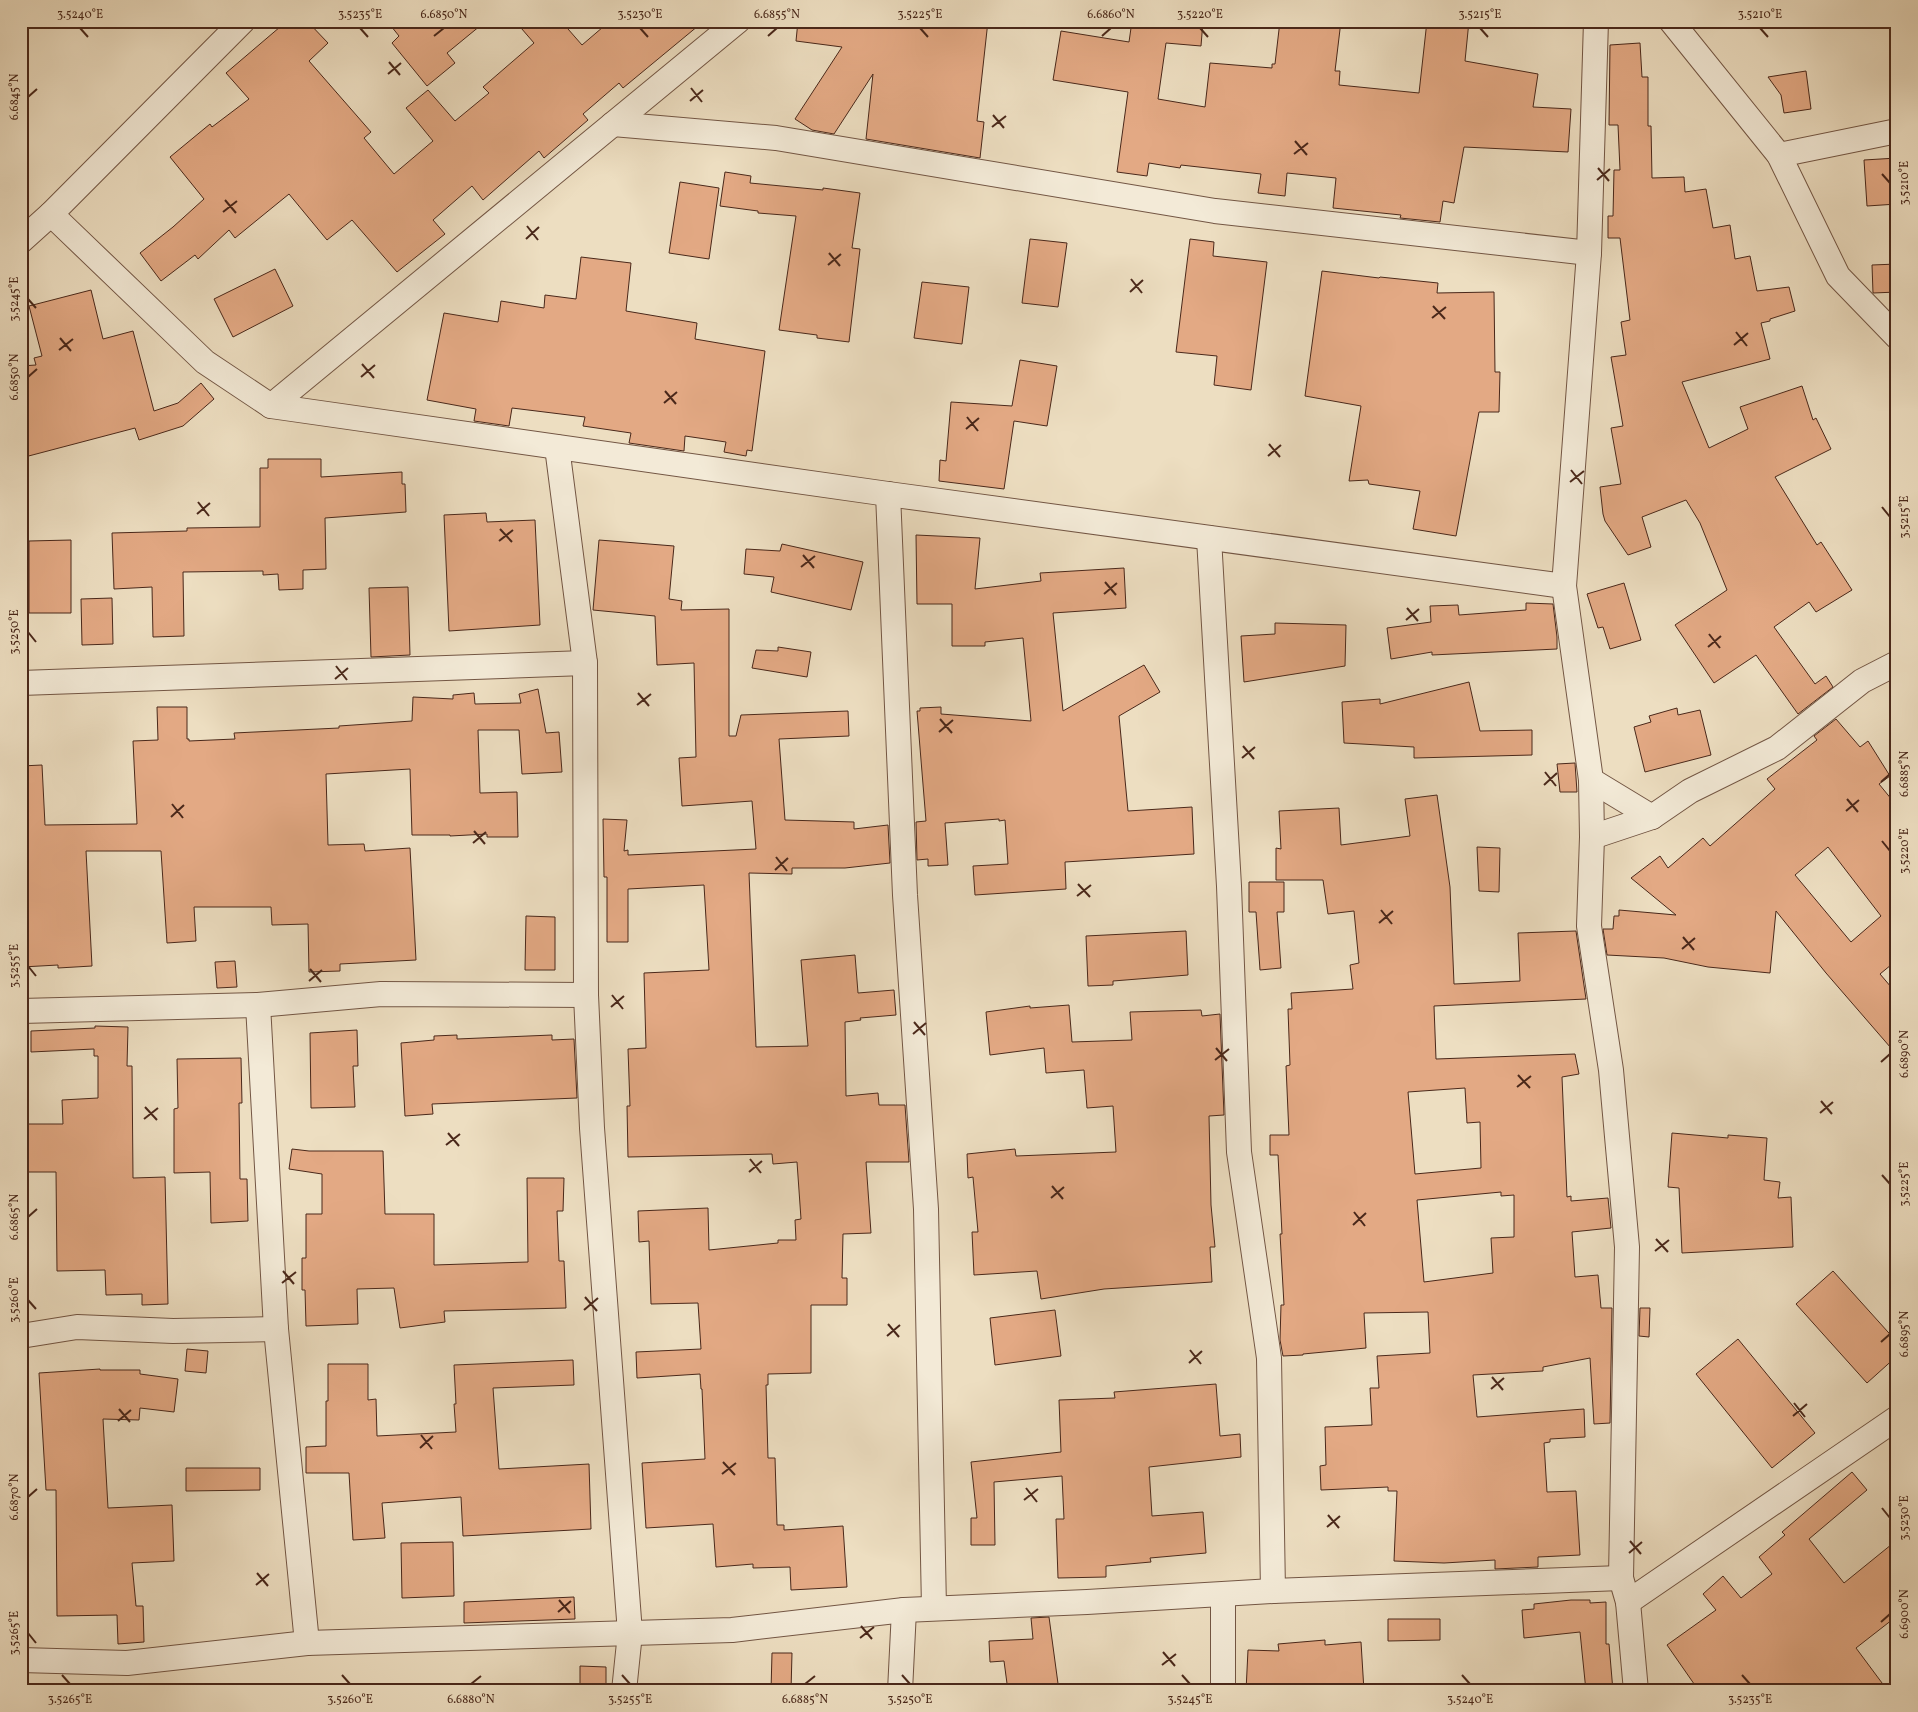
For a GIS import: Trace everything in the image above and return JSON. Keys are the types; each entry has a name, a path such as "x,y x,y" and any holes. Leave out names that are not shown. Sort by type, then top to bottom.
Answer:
{"street":[{"path":"21,241 51,214 243,21"},
{"path":"271,406 738,21"},
{"path":"1596,21 1589,253 1564,586 1592,780 1589,926 1611,1070 1627,1247 1621,1578 1628,1602 1636,1691"},
{"path":"1672,21 1778,155 1838,276 1897,337"},
{"path":"612,124 776,138 1216,211 1589,253"},
{"path":"1778,155 1897,131"},
{"path":"51,214 205,362 271,406 888,494 1564,586"},
{"path":"558,447 585,663 586,995 592,1128 630,1633 624,1691"},
{"path":"888,494 905,896 926,1209 934,1608"},
{"path":"1209,538 1229,886 1239,1152 1269,1358 1273,1591"},
{"path":"21,683 585,663"},
{"path":"1592,837 1652,817 1690,791 1777,748 1862,681 1897,663"},
{"path":"1592,780 1652,817"},
{"path":"21,1011 258,1005 380,994 586,995"},
{"path":"258,1005 276,1329 307,1643"},
{"path":"21,1336 77,1327 173,1331 276,1329"},
{"path":"1628,1602 1897,1418"},
{"path":"21,1653 22,1660 127,1663 307,1643 732,1630 934,1608 1087,1602 1273,1591 1621,1578"},
{"path":"1223,1594 1223,1691"},
{"path":"900,1691 904,1610"}],"building":[{"path":"287,21 307,21 328,43 309,61 371,132 364,138 394,174 433,141 406,108 428,90 455,121 489,93 483,87 534,43 515,21 561,21 582,45 610,21 704,21 623,88 619,83 583,114 588,120 544,158 539,151 483,200 472,186 433,220 445,234 397,272 352,220 327,240 289,194 235,238 229,230 198,259 195,255 161,281 140,253 204,199 170,157 210,124 212,127 249,99 226,73"},
{"path":"387,21 486,21 447,53 455,63 427,86 392,43 399,36"},
{"path":"798,21 988,21 977,121 984,122 980,158 866,139 873,74 834,134 812,130 795,119 842,47 796,41"},
{"path":"1132,21 1203,21 1201,46 1166,43 1158,99 1205,107 1210,63 1272,68 1272,64 1275,64 1280,21 1341,21 1335,71 1340,71 1339,85 1419,93 1427,21 1469,21 1465,61 1538,74 1533,107 1571,109 1568,152 1464,147 1454,203 1443,201 1440,222 1400,218 1401,215 1333,208 1336,178 1287,173 1285,196 1258,193 1261,174 1181,165 1180,168 1149,163 1147,176 1117,172 1128,92 1053,80 1061,31 1129,42"},
{"path":"1640,43 1642,77 1648,77 1648,126 1651,126 1652,178 1684,177 1685,192 1706,189 1713,228 1730,225 1735,259 1750,256 1757,291 1789,287 1795,311 1761,323 1770,359 1682,382 1709,448 1748,429 1740,407 1802,386 1813,420 1816,418 1831,449 1775,477 1817,545 1821,542 1852,590 1816,612 1809,602 1774,627 1815,684 1826,676 1833,687 1798,714 1756,655 1714,683 1675,625 1727,590 1700,523 1686,500 1642,517 1651,547 1628,555 1605,521 1603,514 1600,487 1621,484 1611,428 1623,426 1611,357 1626,355 1621,322 1630,320 1620,238 1608,238 1608,216 1613,216 1614,170 1620,170 1618,125 1609,125 1610,45"},
{"path":"1806,71 1811,109 1784,113 1781,95 1768,77"},
{"path":"1897,158 1897,204 1867,206 1864,160"},
{"path":"725,172 751,176 750,183 823,190 823,188 860,193 852,248 860,249 849,342 779,330 796,216 758,213 758,211 720,206"},
{"path":"680,182 719,188 709,259 669,253"},
{"path":"1030,239 1067,243 1058,307 1022,303"},
{"path":"1190,239 1214,242 1213,256 1267,262 1251,390 1214,385 1217,356 1176,352"},
{"path":"581,257 631,263 626,311 697,323 695,339 765,351 752,451 747,450 746,456 724,452 726,442 685,436 684,451 629,443 631,433 583,426 585,417 512,408 509,426 474,421 476,409 427,400 444,313 498,322 501,301 544,308 545,295 576,299"},
{"path":"1897,264 1897,292 1873,293 1872,265"},
{"path":"275,269 293,306 233,337 214,299"},
{"path":"1322,271 1438,283 1437,293 1494,292 1495,372 1500,372 1499,412 1479,412 1456,536 1413,529 1420,491 1369,484 1368,480 1349,481 1361,406 1305,396"},
{"path":"922,282 969,287 962,344 914,338"},
{"path":"91,290 103,339 133,331 154,411 178,403 201,383 214,399 183,426 139,440 135,428 21,458 21,366 36,365 34,358 42,356 29,306"},
{"path":"1020,360 1057,366 1047,426 1014,421 1004,489 939,481 940,460 946,461 951,402 1012,406"},
{"path":"268,459 321,459 321,477 402,472 402,484 405,484 406,512 325,518 326,569 303,570 303,589 279,590 278,574 263,575 263,571 183,572 184,636 153,637 152,587 114,589 112,533 187,531 187,528 260,527 260,468 268,468"},
{"path":"486,513 487,522 535,520 540,625 449,631 444,515"},
{"path":"916,535 980,538 975,589 1041,581 1040,573 1124,568 1126,608 1053,613 1063,711 1144,665 1160,692 1119,716 1128,811 1192,807 1194,854 1065,862 1066,889 975,895 973,866 1008,864 1005,820 999,821 999,819 945,823 948,865 928,866 928,859 917,860 916,822 926,821 917,711 920,711 920,708 941,707 941,714 1031,721 1023,638 985,642 985,646 952,646 952,604 917,604"},
{"path":"71,540 71,613 29,613 29,541"},
{"path":"599,540 674,546 669,599 682,601 681,610 729,609 729,736 736,736 741,715 848,711 849,736 779,739 785,820 854,822 854,829 888,825 890,863 845,868 792,868 792,874 749,873 756,1047 808,1046 801,960 855,955 858,993 894,990 896,1015 860,1018 861,1020 845,1022 846,1096 878,1093 879,1105 905,1105 909,1162 866,1162 871,1233 843,1234 842,1278 847,1278 847,1305 811,1305 811,1373 768,1374 768,1385 766,1385 768,1458 775,1458 777,1525 784,1525 784,1530 843,1526 847,1587 791,1590 790,1567 753,1568 753,1564 716,1567 713,1524 646,1528 642,1463 705,1459 700,1374 637,1378 636,1352 701,1349 698,1303 651,1304 649,1241 639,1242 638,1211 708,1208 709,1250 778,1243 778,1240 796,1240 795,1220 801,1219 797,1162 773,1164 772,1154 628,1157 627,1106 630,1106 628,1049 646,1048 644,973 709,970 704,885 628,889 628,942 607,942 607,877 604,877 603,819 627,820 624,851 628,850 628,855 756,849 752,801 682,806 679,758 696,757 694,663 657,665 655,616 593,610"},
{"path":"782,544 863,562 851,610 771,592 774,577 744,574 746,549 780,551"},
{"path":"1624,583 1641,640 1610,649 1603,627 1598,628 1587,594"},
{"path":"408,587 410,655 371,657 369,588"},
{"path":"112,598 113,644 82,645 81,599"},
{"path":"1526,603 1553,604 1557,649 1432,655 1432,652 1391,659 1387,628 1431,622 1430,606 1458,605 1459,615 1526,610"},
{"path":"1275,623 1346,625 1345,666 1244,682 1241,636 1275,634"},
{"path":"778,647 811,652 807,677 752,668 756,650 778,651"},
{"path":"1469,682 1480,731 1532,730 1532,755 1414,758 1414,747 1344,743 1342,702 1380,699 1380,704"},
{"path":"538,689 546,733 559,732 562,772 522,774 519,730 478,730 480,793 517,792 518,837 487,837 487,834 450,836 412,835 410,769 326,774 328,845 364,844 365,851 410,848 416,960 340,964 340,971 309,972 308,924 272,925 271,907 194,907 196,941 167,943 161,851 86,851 92,966 58,968 58,965 22,967 21,766 42,765 45,825 137,824 133,741 158,740 157,707 187,707 187,739 189,741 235,739 234,733 339,728 339,726 412,721 413,697 453,699 453,695 474,693 475,704 521,703 519,694"},
{"path":"1677,708 1678,715 1700,710 1711,755 1645,772 1634,727 1651,722 1649,716"},
{"path":"1836,719 1860,747 1868,741 1890,776 1879,784 1897,806 1897,960 1880,974 1897,994 1897,1055 1826,973 1776,911 1770,973 1708,967 1664,958 1607,955 1603,929 1613,929 1614,916 1619,916 1619,910 1676,915 1631,878 1660,856 1668,868 1703,838 1710,846 1775,789 1767,779 1817,740 1814,736","holes":["1828,847 1881,916 1851,942 1795,875"]},
{"path":"1575,763 1577,792 1560,792 1557,764"},
{"path":"1437,795 1450,887 1454,984 1520,981 1518,933 1576,931 1586,999 1434,1006 1436,1059 1575,1054 1579,1074 1562,1077 1567,1197 1571,1196 1571,1201 1608,1198 1611,1228 1572,1232 1575,1277 1598,1275 1601,1308 1612,1308 1610,1423 1594,1424 1590,1358 1543,1367 1543,1371 1473,1375 1477,1417 1584,1409 1585,1437 1550,1439 1550,1442 1544,1443 1547,1492 1576,1491 1580,1555 1538,1557 1538,1567 1495,1569 1495,1560 1444,1563 1394,1561 1397,1491 1388,1491 1388,1487 1321,1490 1320,1466 1326,1465 1325,1427 1372,1425 1370,1388 1379,1388 1377,1356 1430,1353 1428,1312 1364,1313 1366,1348 1283,1356 1280,1340 1281,1305 1284,1305 1280,1234 1282,1234 1278,1155 1270,1155 1270,1135 1289,1135 1286,1066 1290,1065 1288,1009 1292,1009 1291,993 1353,989 1350,965 1359,963 1354,911 1328,914 1323,880 1276,880 1276,848 1281,849 1279,811 1339,808 1341,845 1410,836 1405,799","holes":["1465,1088 1467,1123 1480,1122 1481,1168 1415,1174 1408,1092","1501,1192 1501,1196 1514,1195 1514,1237 1491,1238 1493,1273 1424,1282 1417,1200"]},
{"path":"1477,847 1500,848 1499,892 1479,891"},
{"path":"1249,882 1284,882 1284,912 1277,912 1281,968 1260,970 1256,912 1249,912"},
{"path":"526,916 555,917 555,970 525,970"},
{"path":"1186,931 1188,975 1113,981 1113,985 1088,986 1086,936"},
{"path":"235,961 237,987 217,988 215,962"},
{"path":"1069,1005 1072,1042 1132,1040 1130,1012 1201,1010 1202,1016 1220,1014 1224,1115 1209,1116 1211,1205 1215,1247 1210,1247 1212,1282 1104,1289 1041,1299 1037,1271 974,1275 972,1232 978,1232 973,1177 968,1178 967,1154 1015,1149 1016,1156 1116,1152 1113,1106 1087,1108 1084,1070 1046,1073 1044,1048 990,1055 986,1012 1030,1006 1030,1008"},
{"path":"95,1026 128,1027 127,1066 132,1066 133,1178 165,1177 168,1304 142,1305 142,1294 106,1295 105,1270 57,1271 56,1172 28,1172 27,1124 63,1124 62,1100 98,1098 98,1056 94,1056 94,1049 31,1052 31,1031 95,1028"},
{"path":"357,1030 358,1066 353,1066 355,1107 311,1108 310,1033"},
{"path":"457,1035 457,1039 552,1035 552,1040 574,1039 577,1098 432,1104 433,1114 405,1116 401,1043 434,1040 434,1036"},
{"path":"241,1058 242,1103 239,1103 240,1179 247,1179 248,1221 211,1223 210,1172 174,1173 174,1109 178,1108 177,1059"},
{"path":"1672,1133 1728,1138 1728,1135 1767,1138 1764,1180 1780,1182 1778,1198 1791,1197 1793,1247 1682,1253 1679,1188 1668,1187"},
{"path":"292,1149 309,1151 383,1151 385,1214 434,1214 434,1265 528,1262 527,1178 564,1178 563,1211 557,1211 559,1261 564,1261 566,1308 444,1311 445,1322 400,1328 394,1288 357,1289 358,1324 306,1326 305,1290 302,1290 302,1258 306,1258 306,1214 322,1214 322,1174 289,1169"},
{"path":"1833,1271 1897,1342 1897,1356 1867,1383 1796,1304"},
{"path":"1640,1308 1650,1308 1649,1337 1639,1336"},
{"path":"1055,1310 1061,1356 995,1365 990,1318"},
{"path":"1738,1339 1815,1433 1772,1468 1696,1374"},
{"path":"187,1349 208,1351 206,1373 185,1371"},
{"path":"573,1360 574,1385 493,1388 499,1469 589,1464 591,1529 463,1536 461,1497 382,1503 385,1538 353,1540 349,1473 306,1473 306,1447 326,1446 328,1364 368,1364 368,1400 376,1399 377,1436 456,1432 454,1365"},
{"path":"100,1369 140,1370 140,1374 178,1379 174,1412 140,1408 139,1420 103,1419 108,1508 172,1505 174,1561 132,1563 136,1606 143,1606 144,1642 118,1644 117,1615 57,1616 56,1490 46,1490 39,1373"},
{"path":"1216,1384 1220,1436 1240,1434 1241,1457 1149,1467 1152,1516 1203,1512 1206,1553 1150,1558 1151,1562 1106,1566 1106,1577 1058,1578 1056,1519 1064,1519 1062,1476 994,1482 995,1545 971,1545 971,1518 977,1518 971,1462 1061,1452 1059,1400 1115,1398 1114,1392"},
{"path":"186,1468 260,1468 260,1490 186,1491"},
{"path":"1852,1472 1867,1490 1809,1539 1844,1583 1897,1540 1897,1616 1856,1648 1888,1691 1699,1691 1667,1645 1716,1610 1703,1594 1723,1576 1741,1598 1772,1574 1759,1557 1785,1535 1782,1532"},
{"path":"453,1542 454,1596 402,1598 401,1543"},
{"path":"574,1597 575,1619 464,1623 464,1602"},
{"path":"1590,1600 1590,1603 1606,1602 1606,1644 1609,1644 1613,1691 1586,1691 1580,1632 1524,1638 1522,1610 1534,1609 1534,1604"},
{"path":"1049,1617 1059,1691 1008,1691 1004,1661 990,1662 989,1641 1033,1639 1031,1618"},
{"path":"1388,1619 1440,1619 1440,1640 1388,1641"},
{"path":"1325,1640 1325,1645 1361,1642 1364,1691 1246,1691 1248,1650 1279,1651 1278,1644"},
{"path":"772,1653 792,1653 791,1691 771,1691"},
{"path":"580,1666 606,1667 606,1691 580,1691"}]}
